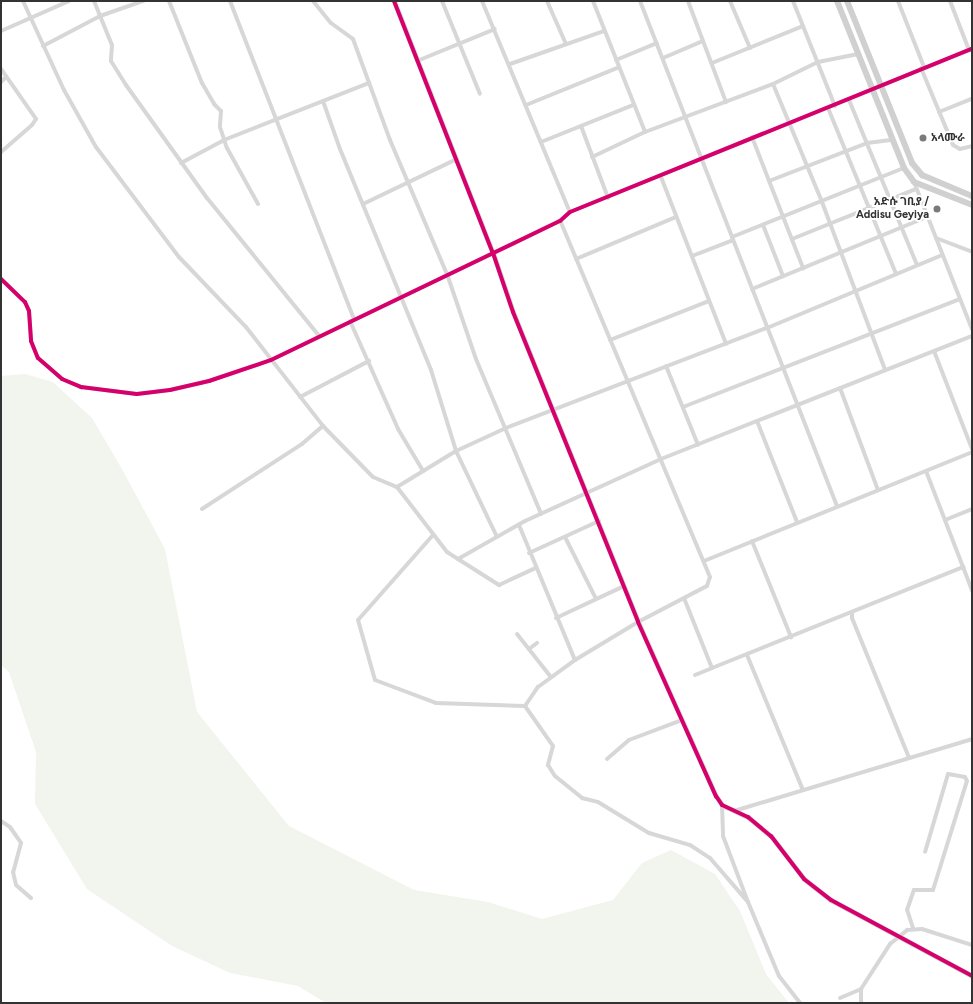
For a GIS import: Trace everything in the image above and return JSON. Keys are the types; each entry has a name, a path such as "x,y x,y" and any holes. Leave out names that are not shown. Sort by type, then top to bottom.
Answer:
{"main road":[{"path":"837,1 904,168 914,182 972,205"},
{"path":"847,1 917,170 934,181 972,196"}],"street":[{"path":"23,1 30,20 96,147 179,258 246,327 323,426 373,477 397,487 444,549 458,559 499,585 535,568"},
{"path":"1,31 30,20 69,1"},
{"path":"94,1 112,44 113,66 181,163 319,336"},
{"path":"43,46 100,16 143,1"},
{"path":"169,1 202,83 214,104 221,111 220,127 224,140 258,204"},
{"path":"230,1 277,120 352,320 398,429 423,471"},
{"path":"313,1 331,24 353,39 368,83 407,182 447,274 476,359 541,514"},
{"path":"394,1 455,160 493,253 513,312 552,410 588,492 638,622 716,796 722,805 748,817 772,836 804,879 830,900 972,976"},
{"path":"442,1 480,94"},
{"path":"482,1 510,64 570,212"},
{"path":"547,1 566,44"},
{"path":"592,1 616,60 617,68 645,132"},
{"path":"640,1 837,506"},
{"path":"688,1 726,102"},
{"path":"730,1 750,48"},
{"path":"793,1 835,106"},
{"path":"898,1 939,112 953,145 960,149 972,146"},
{"path":"1,279 24,302 29,311 31,341 38,358 62,379 81,387 137,394 158,393 209,381 271,360 401,296 560,221 570,212 661,177 752,137 835,106 970,49 950,1"},
{"path":"712,63 803,26"},
{"path":"418,61 495,29"},
{"path":"510,64 604,31"},
{"path":"662,58 703,41"},
{"path":"616,60 657,43"},
{"path":"592,157 645,132 773,84 818,62 858,54"},
{"path":"526,105 617,68"},
{"path":"1,69 36,119 32,125 1,152"},
{"path":"1,82 6,77"},
{"path":"181,163 224,140 368,83"},
{"path":"773,84 822,202 840,253 886,370"},
{"path":"939,112 972,99"},
{"path":"849,100 917,266"},
{"path":"324,101 363,204 433,377 456,451 497,537"},
{"path":"541,142 633,105"},
{"path":"828,108 847,151 896,274"},
{"path":"581,126 608,198"},
{"path":"752,137 803,268"},
{"path":"769,181 867,143 892,140"},
{"path":"363,204 455,160"},
{"path":"692,256 783,216 822,202 904,168"},
{"path":"661,177 726,344"},
{"path":"914,182 972,329"},
{"path":"792,239 916,190"},
{"path":"576,259 676,217"},
{"path":"752,289 927,217"},
{"path":"525,706 538,687 551,676 638,622 684,598 710,582 704,561 560,221"},
{"path":"762,225 783,276"},
{"path":"936,238 972,252"},
{"path":"397,487 456,451 506,428 627,379 767,328 942,255"},
{"path":"683,407 871,332 960,299"},
{"path":"610,340 709,301"},
{"path":"458,559 541,514 661,460 972,336"},
{"path":"704,561 972,450 934,351"},
{"path":"300,397 369,361"},
{"path":"666,366 698,445"},
{"path":"840,388 878,490"},
{"path":"757,421 797,522"},
{"path":"202,509 302,444 323,426"},
{"path":"926,470 972,590"},
{"path":"945,520 972,509"},
{"path":"529,553 599,521"},
{"path":"519,525 535,568 575,660"},
{"path":"433,535 358,620 372,674 380,683 403,689 429,702 525,706"},
{"path":"565,537 596,599"},
{"path":"752,541 791,637"},
{"path":"695,675 963,567"},
{"path":"556,618 624,586"},
{"path":"684,598 712,668"},
{"path":"852,612 852,618 909,758"},
{"path":"517,634 551,676"},
{"path":"529,649 536,643"},
{"path":"746,654 802,790"},
{"path":"525,706 554,746 548,765 555,776 582,798 598,802 649,833 690,845 710,858 748,902"},
{"path":"607,759 623,743 682,720"},
{"path":"734,811 972,740"},
{"path":"913,928 908,910 914,890 933,890 967,781 965,777 948,774 925,852"},
{"path":"722,805 723,836 748,902 779,976 800,1003"},
{"path":"1,821 10,827 21,843 13,872 16,885 31,898"},
{"path":"861,1003 861,989 890,944 898,936 913,928 972,944"},
{"path":"840,998 861,989"}],"shaded area":[{"path":"25,374 53,382 92,418 122,469 165,549 197,712 289,826 414,890 488,902 542,919 613,900 642,863 671,850 715,874 740,911 766,974 789,1003 326,1003 298,986 230,973 172,946 87,889 35,804 36,752 9,672 1,665 1,376"}],"cycle path":[{"path":"394,1 493,253 513,312 638,622 716,796 722,805 748,817 771,836 804,879 831,900 972,976"},
{"path":"1,279 25,302 29,311 31,341 38,358 62,379 81,387 137,394 170,390 209,381 271,360 560,221 570,212 972,49"}],"place":[{"name":"አላሙራ","path":"923,138"},
{"name":"አድሱ ገቢያ / Addisu Geyiya","path":"937,209"}]}
